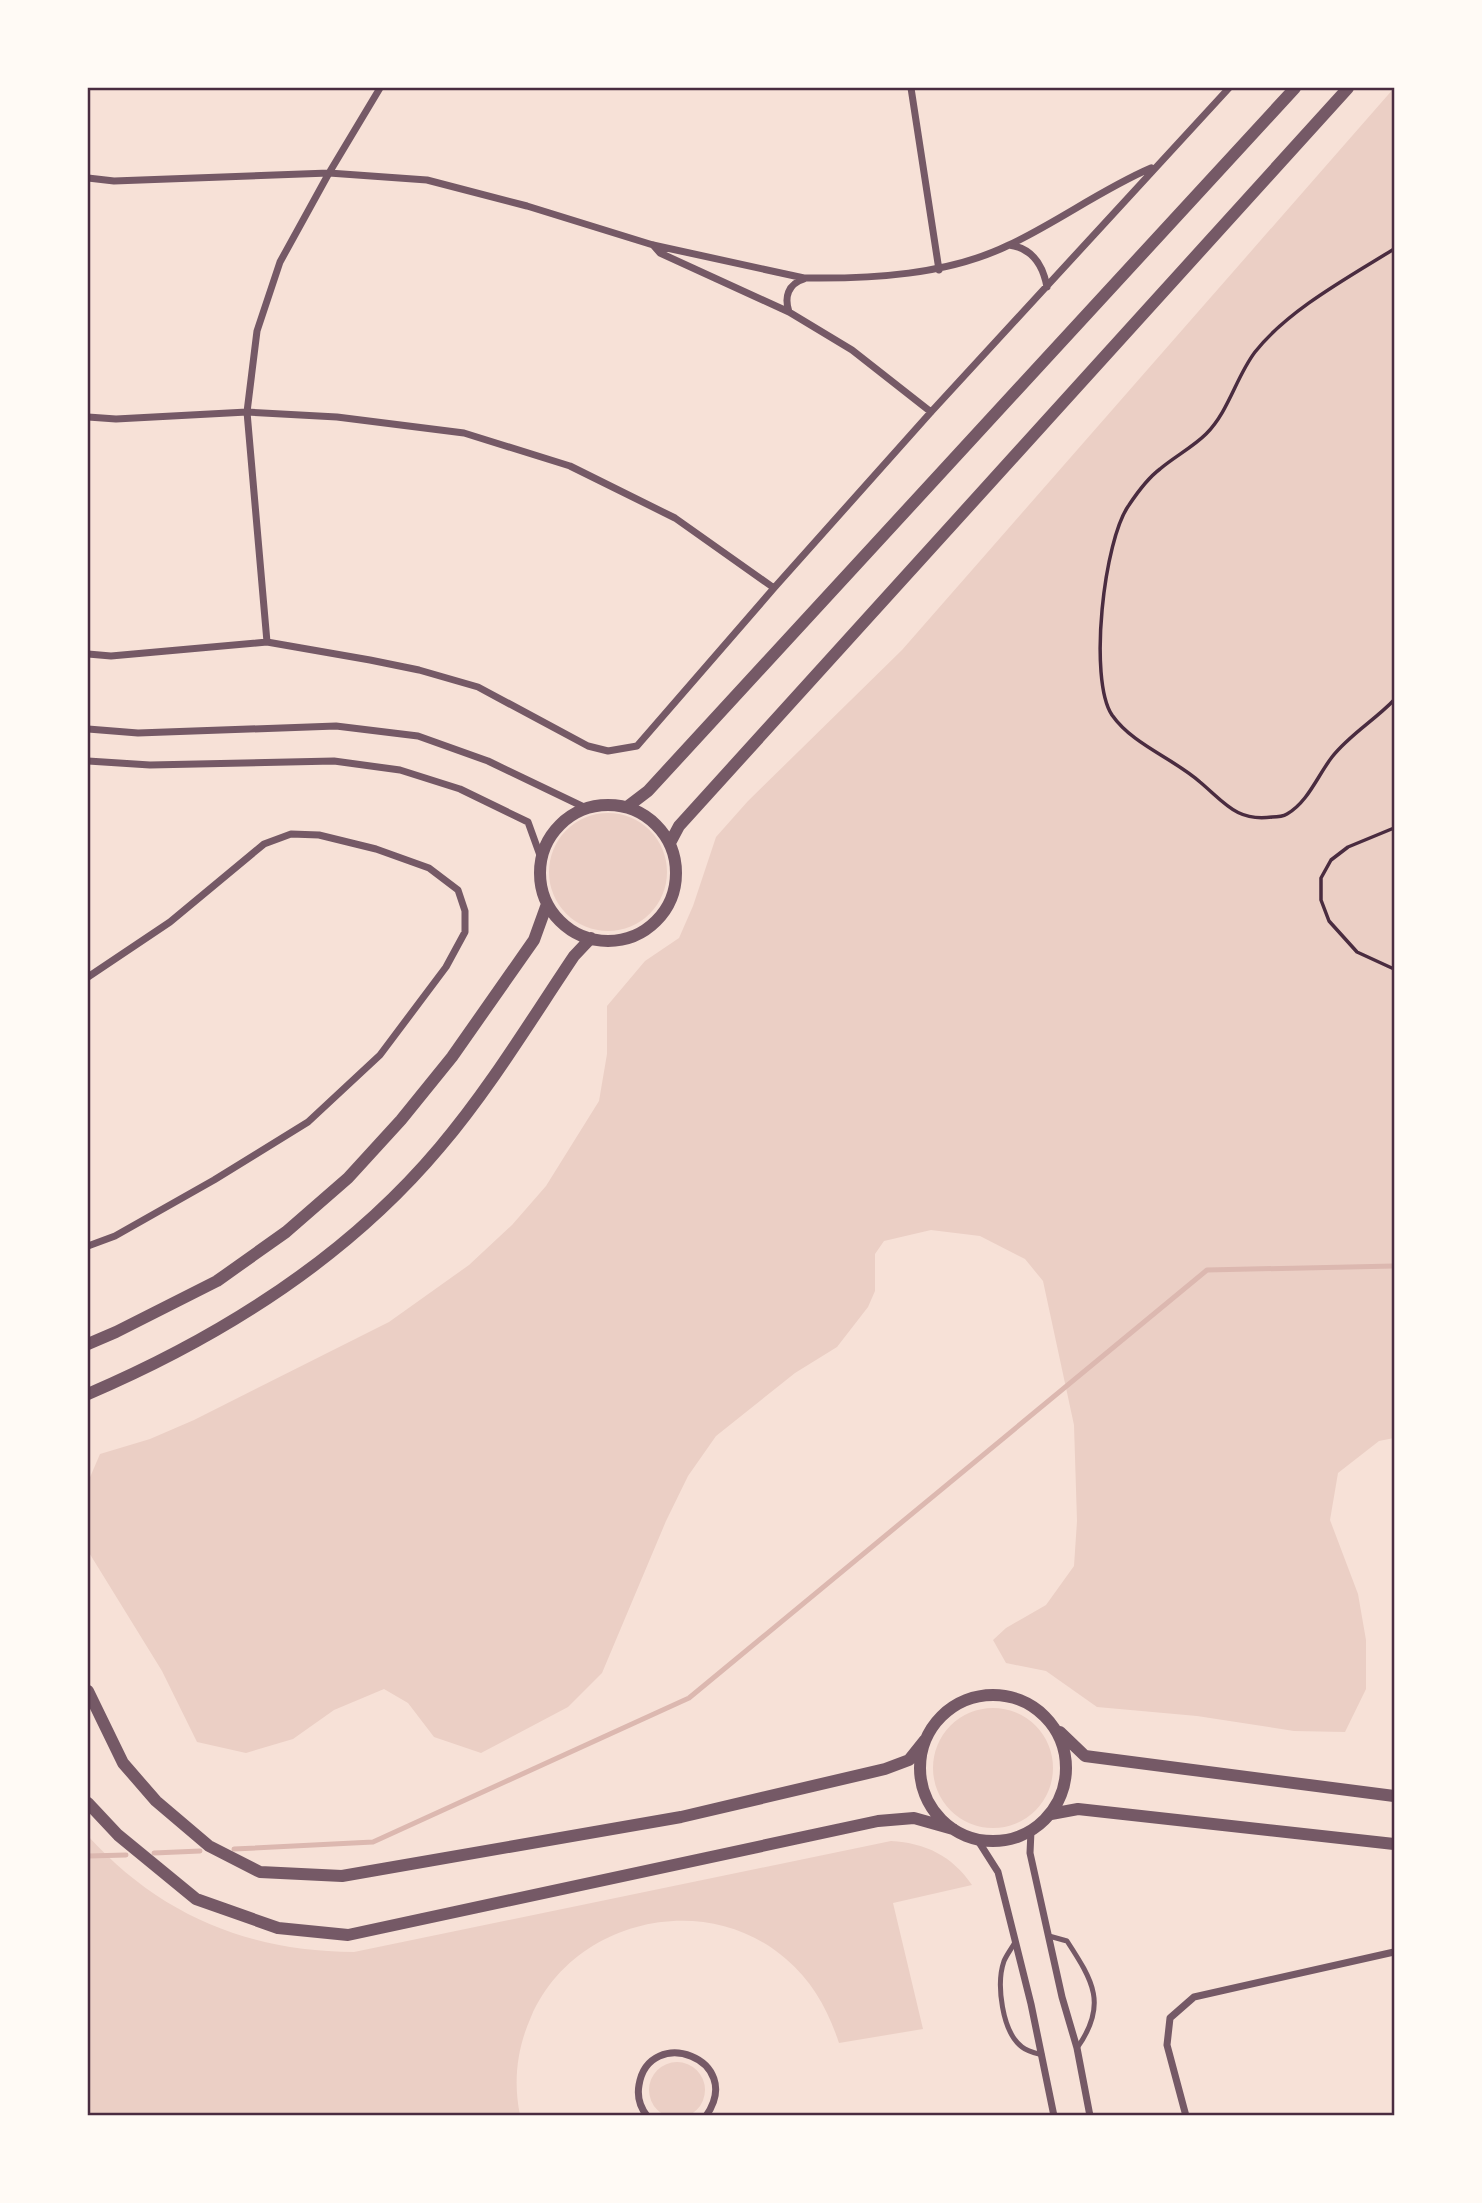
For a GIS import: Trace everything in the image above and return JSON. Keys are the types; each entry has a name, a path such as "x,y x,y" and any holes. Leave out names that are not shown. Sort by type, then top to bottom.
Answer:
{"street":[{"path":"267,642 247,412 257,331 280,262 380,88"},
{"path":"911,88 939,270"},
{"path":"88,654 111,656 267,642 431,673 478,687 588,746 608,751 637,746 931,412 1229,88"},
{"path":"627,807 648,791 1295,88"},
{"path":"670,843 678,827 1348,88"},
{"path":"789,312 786,299 788,292 797,281 804,278 939,270 972,261 1009,245 1136,174 1154,167"},
{"path":"88,178 114,181 329,173 427,180 527,206 653,245 804,278"},
{"path":"653,245 660,253 789,312 852,350 931,412"},
{"path":"1009,245 1021,247 1037,260 1047,287"},
{"path":"88,417 116,419 247,412 337,416 464,432 570,466 675,518 774,588"},
{"path":"88,730 138,733 336,726 418,736 488,761 586,808"},
{"path":"88,761 150,765 334,761 400,770 460,789 528,822 541,858"},
{"path":"607,804 627,807 645,815 659,827 670,843 676,864 675,886 667,907 653,924 634,935 613,940 591,938 566,926 547,904 540,873 541,858 550,836 566,819 586,808 607,804"},
{"path":"88,976 170,922 264,844 291,834 319,835 376,849 429,868 458,890 465,911 465,932 446,967 380,1055 309,1122 115,1236 88,1246"},
{"path":"88,1344 217,1281 286,1232 348,1178 401,1120 452,1056 534,940 547,904"},
{"path":"88,1394 141,1371 244,1315 317,1265 382,1209 440,1147 491,1079 574,956 591,938"},
{"path":"88,1690 123,1763 156,1801 209,1846 260,1872 342,1877 681,1817 885,1769 909,1760 937,1721 954,1706 975,1697 998,1695 1021,1700 1041,1711 1085,1756 1395,1796"},
{"path":"88,1803 118,1835 195,1899 278,1928 348,1935 878,1821 914,1818 977,1839 996,1841 1014,1838 1031,1831 1051,1814 1062,1795 1067,1772 1065,1749 1056,1728"},
{"path":"925,1740 920,1765 923,1790 935,1812 953,1829"},
{"path":"1051,1814 1077,1809 1395,1844"},
{"path":"1031,1831 1030,1853 1062,1997 1077,2048 1090,2116"},
{"path":"977,1839 998,1872 1054,2116"},
{"path":"1186,2116 1167,2045 1170,2018 1194,1997 1395,1952"},
{"path":"648,2116 640,2102 640,2079 653,2060 674,2052 696,2057 712,2074 715,2096 706,2116"}],"lane":[{"path":"1049,1936 1067,1941 1087,1972 1092,1990 1096,2012 1088,2033 1077,2048"},
{"path":"1015,1942 1004,1962 1000,1994 1003,2011 1010,2035 1023,2049 1042,2055"}],"path":[{"path":"1395,250 1329,288 1291,317 1255,353 1224,409 1206,433 1157,471 1127,507 1112,550 1103,602 1100,672 1107,704 1126,731 1194,777 1236,812 1253,820 1285,816 1300,804 1333,755 1395,700"},
{"path":"1395,828 1348,847 1331,860 1321,878 1321,900 1329,921 1357,953 1395,969"}],"shaded area":[{"path":"1394,88 1394,1438 1379,1441 1338,1473 1330,1520 1358,1594 1366,1640 1366,1689 1345,1732 1294,1731 1197,1716 1097,1707 1046,1671 1006,1663 993,1640 1006,1628 1046,1605 1074,1566 1077,1521 1074,1425 1043,1281 1025,1259 980,1236 931,1230 884,1241 875,1254 875,1291 868,1307 837,1347 795,1373 716,1436 688,1476 666,1521 602,1673 568,1707 481,1753 434,1737 408,1703 384,1689 334,1710 293,1739 246,1753 197,1742 162,1671 88,1551 88,1482 100,1454 150,1439 194,1420 389,1322 469,1265 512,1225 546,1186 599,1101 607,1054 607,1006 645,961 679,938 693,906 716,837 748,801 902,650"},
{"path":"608,813 631,817 650,830 663,849 667,872 663,895 650,914 631,927 608,931 585,927 566,914 553,895 549,872 553,849 566,830 585,817"},
{"path":"993,1708 1016,1712 1036,1725 1049,1745 1053,1768 1049,1791 1036,1811 1016,1824 993,1828 970,1824 950,1811 937,1791 933,1768 937,1745 950,1725 970,1712"},
{"path":"88,1836 116,1864 176,1907 242,1936 277,1945 315,1950 354,1952 891,1841 916,1845 937,1853 956,1866 972,1885 893,1903 923,2029 839,2043 819,1997 786,1959 754,1937 718,1925 681,1921 644,1925 609,1937 577,1957 551,1984 531,2017 520,2053 517,2090 520,2115 88,2115"},
{"path":"671,2062 683,2062 697,2070 705,2084 703,2101 697,2110 683,2118 671,2118 654,2106 649,2096 649,2084 661,2067"}],"waterway":[{"path":"234,1849 373,1842 689,1698 1207,1270 1394,1266"},
{"path":"154,1853 200,1851"},
{"path":"88,1856 126,1855"}]}
